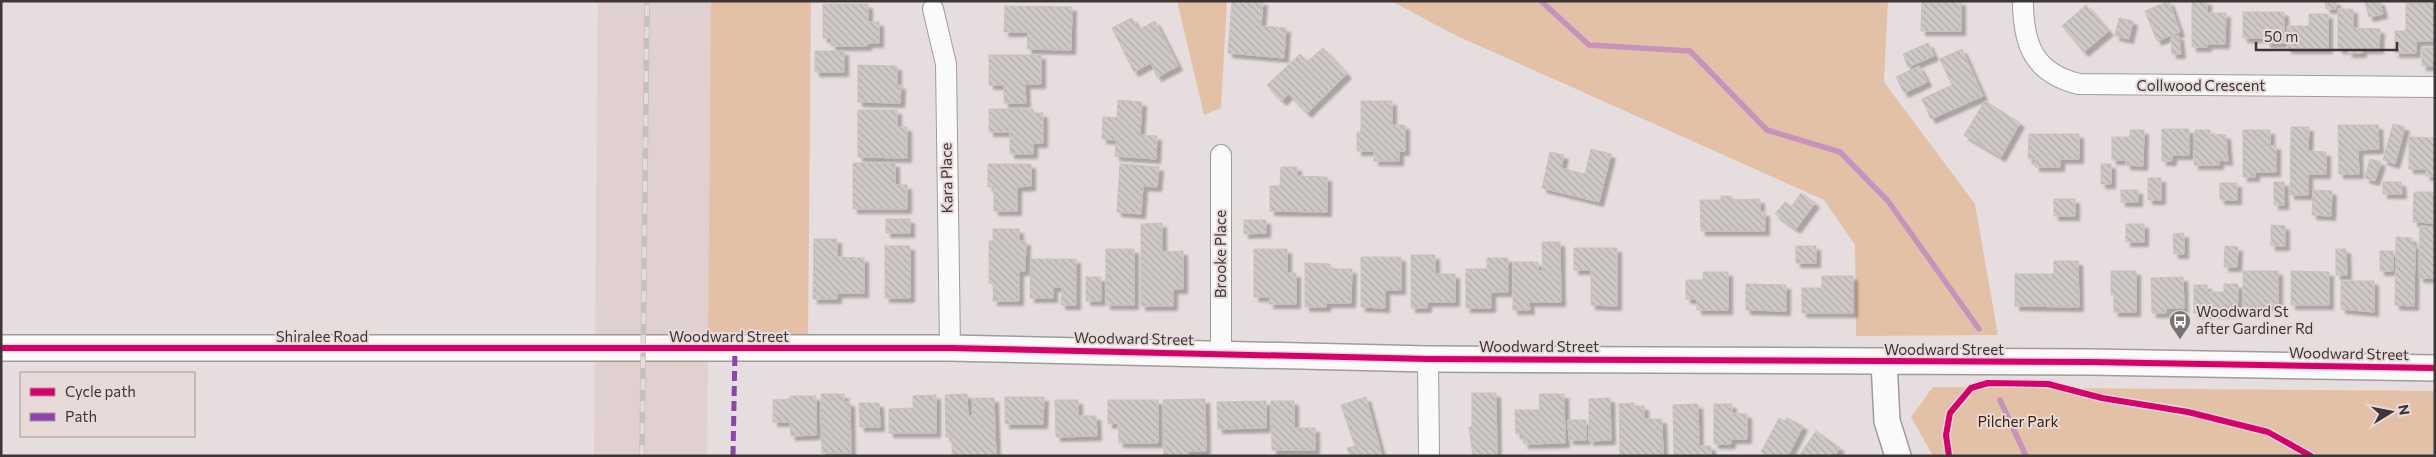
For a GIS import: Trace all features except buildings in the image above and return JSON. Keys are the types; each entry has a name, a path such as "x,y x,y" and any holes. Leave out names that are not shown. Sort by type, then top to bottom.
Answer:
{"street":[{"name":"Collwood Crescent","path":"2023,1 2023,27 2033,54 2040,64 2056,77 2079,84 2435,87"},
{"name":"Kara Place","path":"933,9 946,64 950,348"},
{"name":"Brooke Place","path":"1221,155 1221,353"},
{"name":"Shiralee Road","path":"1,348 643,350"},
{"name":"Woodward Street","path":"643,350 950,348 1428,359 2091,362 2435,368"},
{"path":"1428,359 1429,456"},
{"path":"1884,362 1887,421 1898,456"}],"shaded area":[{"path":"598,1 711,1 707,456 594,456"}],"green space":[{"path":"711,1 811,1 808,341 708,339"},
{"path":"1177,1 1227,1 1221,108 1204,115"},
{"path":"1391,1 1888,1 1884,82 1975,204 1998,335 1856,336 1855,245 1824,200 1455,35"},
{"name":"Pilcher Park","path":"1933,387 2435,391 2435,456 1933,456 1911,417"}],"waterway":[{"path":"1541,1 1589,45 1690,51 1767,130 1840,152 1888,201 1979,329"},
{"path":"2000,400 2026,456"}],"railway":[{"path":"642,456 647,1"}],"marked path":[{"path":"733,456 735,349"}],"cycle path":[{"path":"1,348 950,348 1428,359 2091,362 2435,368"},
{"path":"1949,456 1946,435 1950,413 1971,388 1988,383 2048,384 2102,398 2188,412 2268,432 2311,456"}],"place":[{"name":"Woodward St after Gardiner Rd","path":"2180,340"}]}
